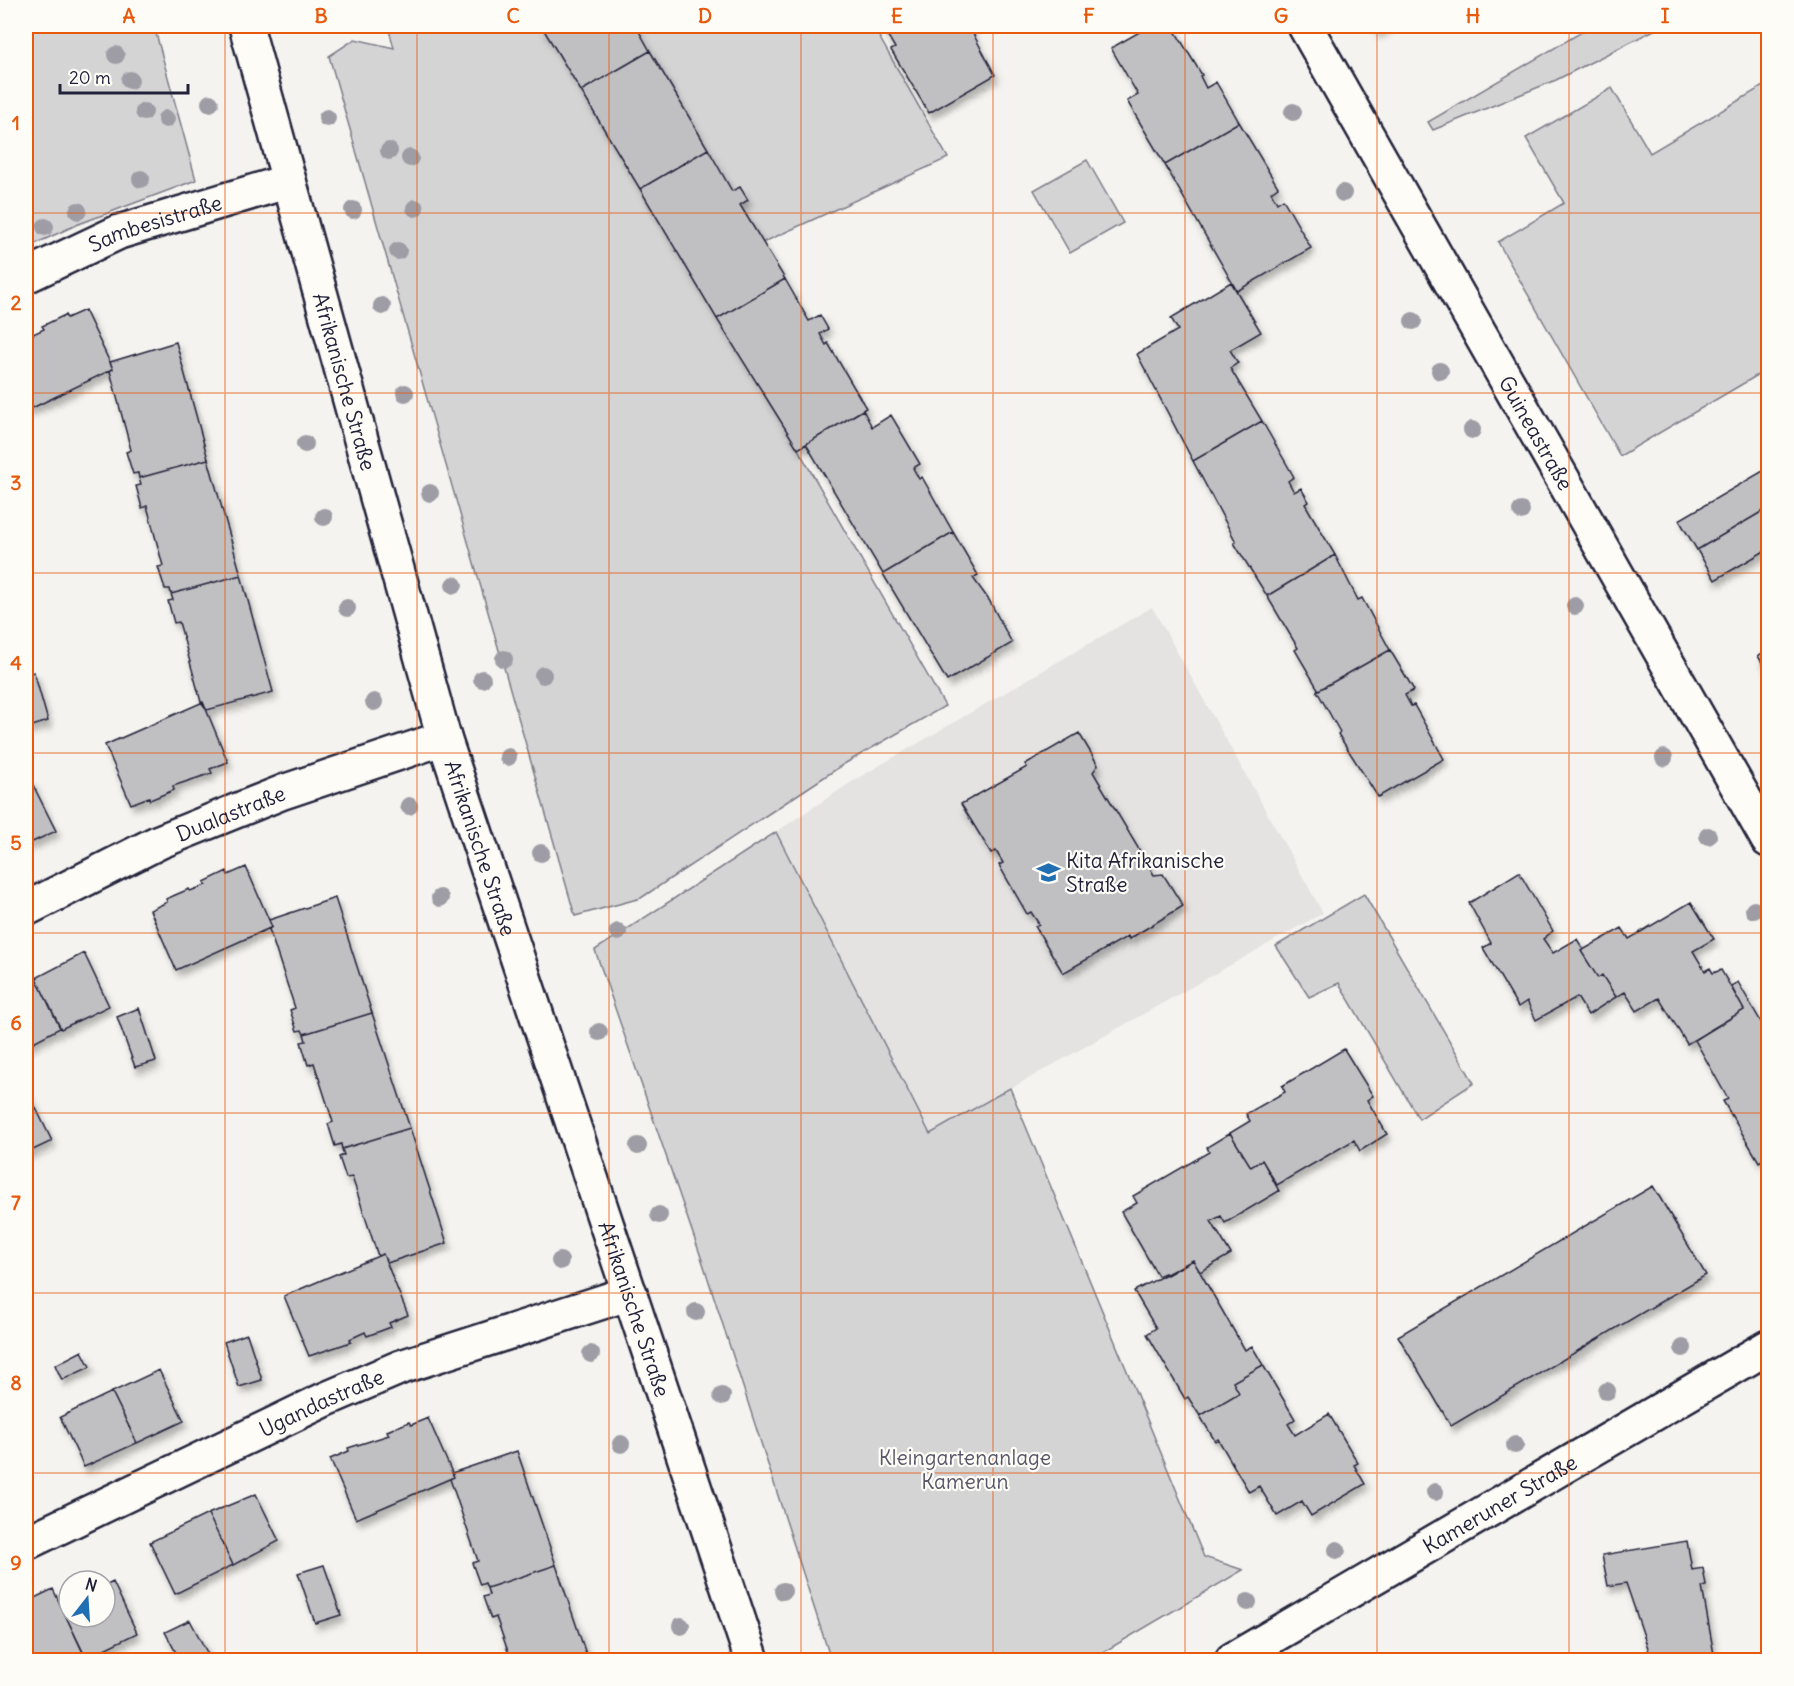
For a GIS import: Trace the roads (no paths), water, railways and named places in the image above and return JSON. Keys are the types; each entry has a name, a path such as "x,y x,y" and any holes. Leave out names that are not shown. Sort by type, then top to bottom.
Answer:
{"street":[{"name":"Afrikanische Straße","path":"246,26 444,738 752,1660"},
{"name":"Guineastraße","path":"1305,26 1768,840"},
{"name":"Sambesistraße","path":"26,276 119,232 290,181"},
{"name":"Dualastraße","path":"26,909 159,842 272,796 444,738"},
{"name":"Ugandastraße","path":"26,1543 324,1400 401,1367 630,1293"},
{"name":"Kameruner Straße","path":"1232,1660 1768,1347"}],"place":[{"name":"Kita Afrikanische Straße","path":"1048,872"}],"park label":[{"name":"Kleingartenanlage Kamerun","path":"965,1469"}]}
